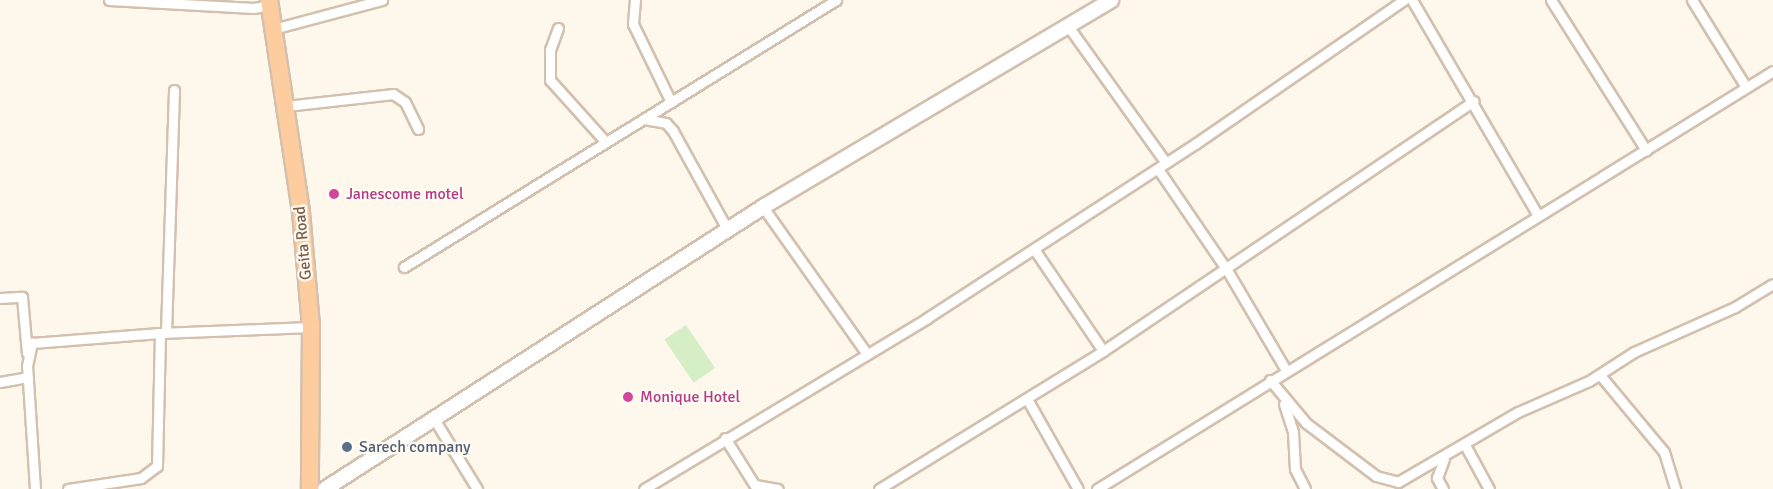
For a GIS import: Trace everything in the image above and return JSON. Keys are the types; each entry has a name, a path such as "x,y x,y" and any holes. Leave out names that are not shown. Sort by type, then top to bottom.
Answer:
{"highway":[{"name":"Geita Road","path":"269,2 286,105 310,327 310,489"}],"main road":[{"path":"325,489 727,229 1111,0"}],"street":[{"path":"109,0 254,8 269,2"},
{"path":"273,29 382,0"},
{"path":"635,0 633,24 668,104 669,125 727,229"},
{"path":"404,267 604,140 644,119 836,0"},
{"path":"644,489 867,354 1034,249 1162,166 1404,0"},
{"path":"1412,0 1538,216"},
{"path":"1551,0 1646,150"},
{"path":"1692,0 1746,87"},
{"path":"1068,26 1162,166 1286,370"},
{"path":"558,28 550,50 550,80 604,140"},
{"path":"1097,489 1286,370 1773,71"},
{"path":"68,489 113,486 141,478 157,466 174,90"},
{"path":"286,105 393,93 405,102 418,129"},
{"path":"879,489 1103,351 1227,270 1473,101"},
{"path":"644,119 669,125"},
{"path":"763,207 867,354"},
{"path":"1034,249 1103,351"},
{"path":"1270,380 1281,396 1306,423 1387,485 1407,479 1518,412 1600,375 1634,352 1745,302 1773,284"},
{"path":"0,298 22,297 28,355 35,489"},
{"path":"28,355 32,343 38,341 163,332 310,327"},
{"path":"1600,375 1664,452 1675,489"},
{"path":"0,381 28,377"},
{"path":"1281,396 1293,432 1295,469 1305,489"},
{"path":"1027,399 1078,489"},
{"path":"434,419 477,489"},
{"path":"725,438 756,487 778,489"},
{"path":"1466,445 1489,489"},
{"path":"1443,489 1437,478 1445,457"}],"green space":[{"path":"686,325 715,368 694,383 664,340"}],"place":[{"name":"Janescome motel","path":"334,194"},
{"name":"Monique Hotel","path":"628,397"},
{"name":"Sarech company","path":"347,447"}]}
